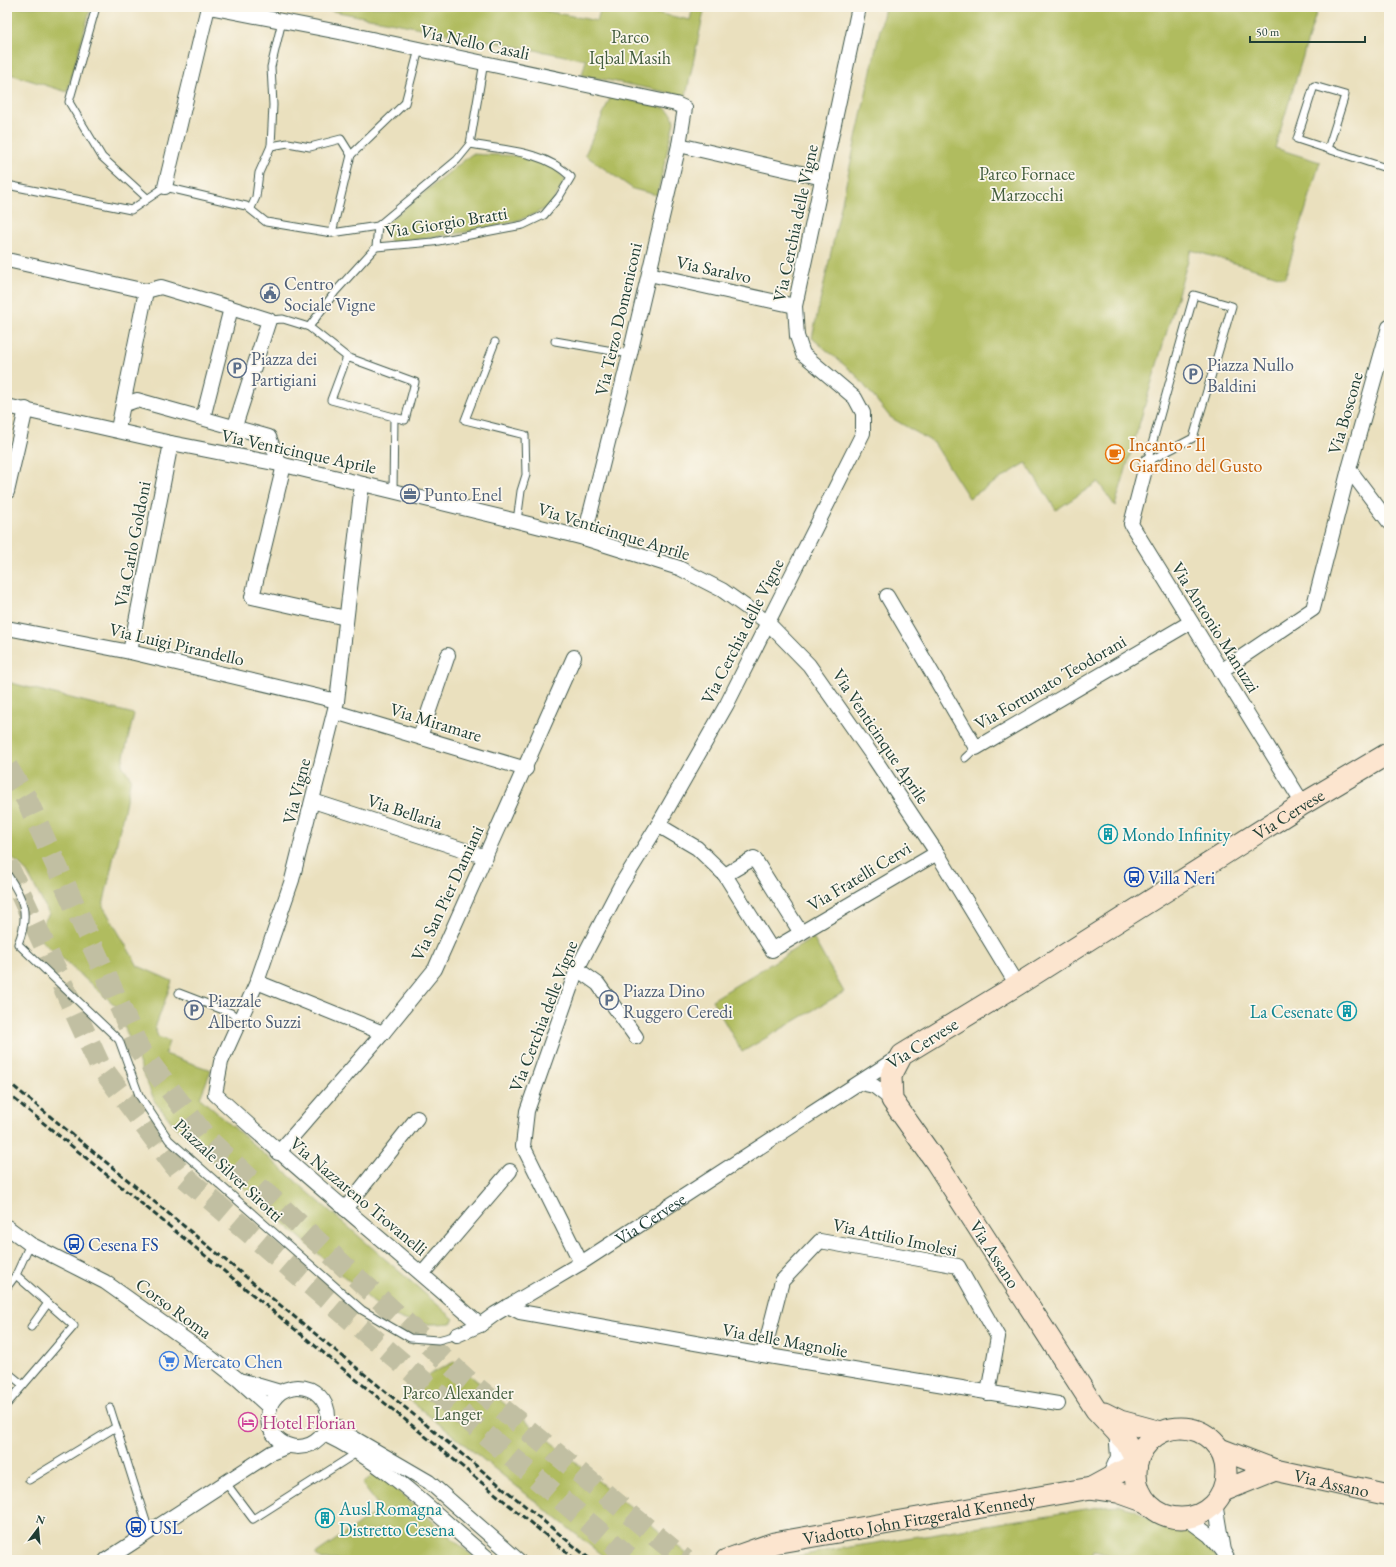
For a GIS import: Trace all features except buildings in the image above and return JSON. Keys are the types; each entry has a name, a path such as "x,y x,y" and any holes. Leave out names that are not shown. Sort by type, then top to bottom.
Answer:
{"street":[{"name":"Via Nello Casali","path":"208,7 484,62 676,104 685,108"},
{"path":"164,187 208,7"},
{"name":"Via Cerchia delle Vigne","path":"580,1263 523,1146 527,1111 577,969 621,885 658,825 727,704 863,433 863,413 855,398 803,354 797,336 795,306 859,7"},
{"name":"Via Terzo Domeniconi","path":"584,538 649,274 679,145 685,108"},
{"path":"679,145 823,178"},
{"path":"7,260 146,291 161,287 269,320 235,426"},
{"name":"Via Saralvo","path":"649,274 795,306"},
{"path":"118,430 146,291"},
{"path":"203,418 231,308"},
{"name":"Via Boscone","path":"1389,327 1349,469 1389,522"},
{"path":"123,405 137,400 235,426 270,437 282,465 252,597 346,618"},
{"name":"Via Venticinque Aprile","path":"7,406 171,443 282,465 584,538 679,568 722,590 767,622 809,665 872,755 937,853 1017,985"},
{"path":"7,492 26,410"},
{"name":"Via Carlo Goldoni","path":"130,652 171,443"},
{"name":"Via Antonio Manuzzi","path":"1147,462 1131,524 1303,804"},
{"path":"1221,671 1313,609 1349,469"},
{"name":"Via Vigne","path":"215,1094 222,1062 257,982 292,880 336,706 362,484"},
{"name":"Via Fortunato Teodorani","path":"887,596 976,748 1191,622"},
{"name":"Via Luigi Pirandello","path":"7,628 130,652 336,706"},
{"path":"420,738 448,655"},
{"name":"Via San Pier Damiani","path":"278,1153 384,1033 435,969 526,769 574,657"},
{"name":"Via Miramare","path":"336,706 420,738 526,769"},
{"name":"Via Cervese","path":"457,1335 480,1325 508,1306 580,1263 902,1055 1017,985 1303,804 1389,753"},
{"name":"Via Bellaria","path":"313,801 486,857"},
{"name":"Via Fratelli Cervi","path":"658,825 697,848 725,875 772,950 937,853"},
{"name":"Via Fratelli Cervi","path":"725,875 754,858 802,933"},
{"path":"577,969 598,984 636,1038"},
{"path":"257,982 384,1033"},
{"path":"892,1100 891,1076 902,1055"},
{"name":"Via Assano","path":"860,1083 874,1086 892,1100 936,1162 1096,1410 1126,1442 1136,1463"},
{"name":"Via Nazzareno Trovanelli","path":"215,1094 278,1153 422,1274 480,1325"},
{"path":"345,1209 417,1118"},
{"path":"422,1274 510,1171"},
{"name":"Corso Roma","path":"7,1227 30,1244 105,1282 239,1380 270,1408"},
{"name":"Via Attilio Imolesi","path":"763,1355 782,1281 820,1241 958,1266 998,1337 988,1393"},
{"name":"Via delle Magnolie","path":"508,1306 520,1312 763,1355 1058,1404"},
{"name":"Corso Roma","path":"239,1380 280,1392"},
{"path":"106,1560 271,1453 288,1446 298,1447 312,1444 324,1434 328,1420 325,1404 314,1392 304,1388 295,1388 280,1392 274,1399 270,1408 269,1424 275,1436 288,1446"},
{"path":"1096,1410 1120,1421 1161,1432"},
{"path":"328,1420 345,1433 428,1482 518,1560"},
{"path":"1219,1497 1197,1516 1175,1518 1164,1515 1146,1502 1139,1490 1136,1477 1136,1463 1141,1450 1150,1440 1161,1432 1182,1428 1193,1429 1204,1433 1220,1449 1225,1462 1226,1477 1219,1497 1225,1555"},
{"path":"1099,1484 1118,1457 1116,1430"},
{"path":"324,1434 358,1452 407,1488 490,1560"},
{"path":"271,1453 275,1436"},
{"name":"Via Assano","path":"1220,1449 1274,1470 1389,1495"},
{"name":"Viadotto John Fitzgerald Kennedy","path":"726,1560 774,1543 1099,1484 1136,1463"},
{"name":"Via Assano","path":"1219,1497 1274,1470"},
{"name":"Viadotto John Fitzgerald Kennedy","path":"1099,1484 1146,1502"},
{"path":"1186,1518 1209,1535 1225,1555"}],"lane":[{"path":"96,7 68,102 102,157 147,198"},
{"path":"250,208 256,197 259,173 271,146 273,105 271,68 282,21"},
{"path":"332,233 352,155 405,103 419,49"},
{"path":"7,185 131,210 164,187 246,206 266,222 332,233 378,226 457,160 470,144 484,62"},
{"path":"1328,149 1345,95 1314,86 1297,139 1389,169"},
{"path":"271,146 288,143 310,147 341,139 352,155"},
{"name":"Via Giorgio Bratti","path":"309,327 335,292 376,248 433,242 523,224 544,215 559,197 571,177 554,163 527,154 470,144"},
{"path":"376,248 378,226"},
{"path":"1194,295 1232,306 1193,438 1147,462 1194,295"},
{"path":"269,320 283,320 309,327 347,357 415,382 405,420 331,400 347,357"},
{"path":"555,341 582,344 630,354"},
{"path":"495,342 465,420 525,435 526,475 521,491 517,521"},
{"path":"393,491 394,418"},
{"path":"965,758 976,748"},
{"name":"Piazzale Silver Sirotti","path":"7,874 17,888 25,912 25,924 18,944 119,1040 139,1095 169,1140 362,1310 410,1338 438,1340 457,1335"},
{"path":"179,993 231,1013 240,1020"},
{"path":"7,1288 16,1274 30,1244"},
{"path":"7,1404 74,1326 16,1274"},
{"path":"31,1326 48,1303"},
{"path":"7,1372 23,1385"},
{"path":"110,1408 150,1531"},
{"path":"29,1480 116,1427"},
{"path":"226,1483 253,1519 358,1452"}],"green space":[{"path":"7,7 91,7 67,92 7,73"},
{"name":"Parco Iqbal Masih","path":"312,7 526,7 597,21 601,7 627,7 690,20 693,7 705,7 686,96 582,75 586,60"},
{"name":"Parco Fornace Marzocchi","path":"885,7 1318,7 1275,148 1320,162 1285,278 1191,250 1115,506 1098,482 1056,510 1026,463 969,498 934,443 890,417 855,374 812,338"},
{"path":"611,96 665,108 672,114 674,122 657,195 633,189 585,155"},
{"path":"472,154 521,156 539,160 553,166 565,181 551,204 534,214 517,221 473,231 391,243 384,225"},
{"path":"7,682 134,714 122,765 131,778 103,906 138,966 172,981 155,1028 158,1037 169,1041 165,1054 211,1070 200,1098 454,1319 451,1323 428,1324 410,1322 401,1319 383,1309 373,1302 194,1144 175,1126 155,1102 116,1006 35,935 49,914 27,872 7,853"},
{"path":"813,938 844,992 742,1052 712,1000"},
{"name":"Parco Alexander Langer","path":"454,1362 694,1560 608,1560 403,1395 427,1376"},
{"path":"376,1472 477,1560 322,1560 315,1554 381,1509 362,1484"},
{"path":"1120,1505 1135,1509 1154,1522 1165,1526 1191,1531 1209,1548 1218,1560 1131,1560 1093,1551 1090,1560 780,1560 819,1552 1105,1506"}],"tunnel":[{"path":"7,767 26,798 139,1049 207,1139 467,1380 685,1560"},
{"path":"7,864 99,1064 181,1174 632,1560"}],"railway":[{"path":"7,1081 591,1560"},
{"path":"7,1093 576,1560"}],"place":[{"name":"Centro Sociale Vigne","path":"270,293"},
{"name":"Piazza dei Partigiani","path":"237,368"},
{"name":"Piazza Nullo Baldini","path":"1193,374"},
{"name":"Incanto - Il Giardino del Gusto","path":"1115,454"},
{"name":"Punto Enel","path":"410,494"},
{"name":"Mondo Infinity","path":"1108,834"},
{"name":"Villa Neri","path":"1134,877"},
{"name":"Piazza Dino Ruggero Ceredi","path":"609,1000"},
{"name":"Piazzale Alberto Suzzi","path":"194,1010"},
{"name":"La Cesenate","path":"1347,1011"},
{"name":"Cesena FS","path":"74,1244"},
{"name":"Mercato Chen","path":"169,1361"},
{"name":"Hotel Florian","path":"248,1422"},
{"name":"Ausl Romagna Distretto Cesena","path":"325,1518"},
{"name":"USL","path":"136,1527"}]}
